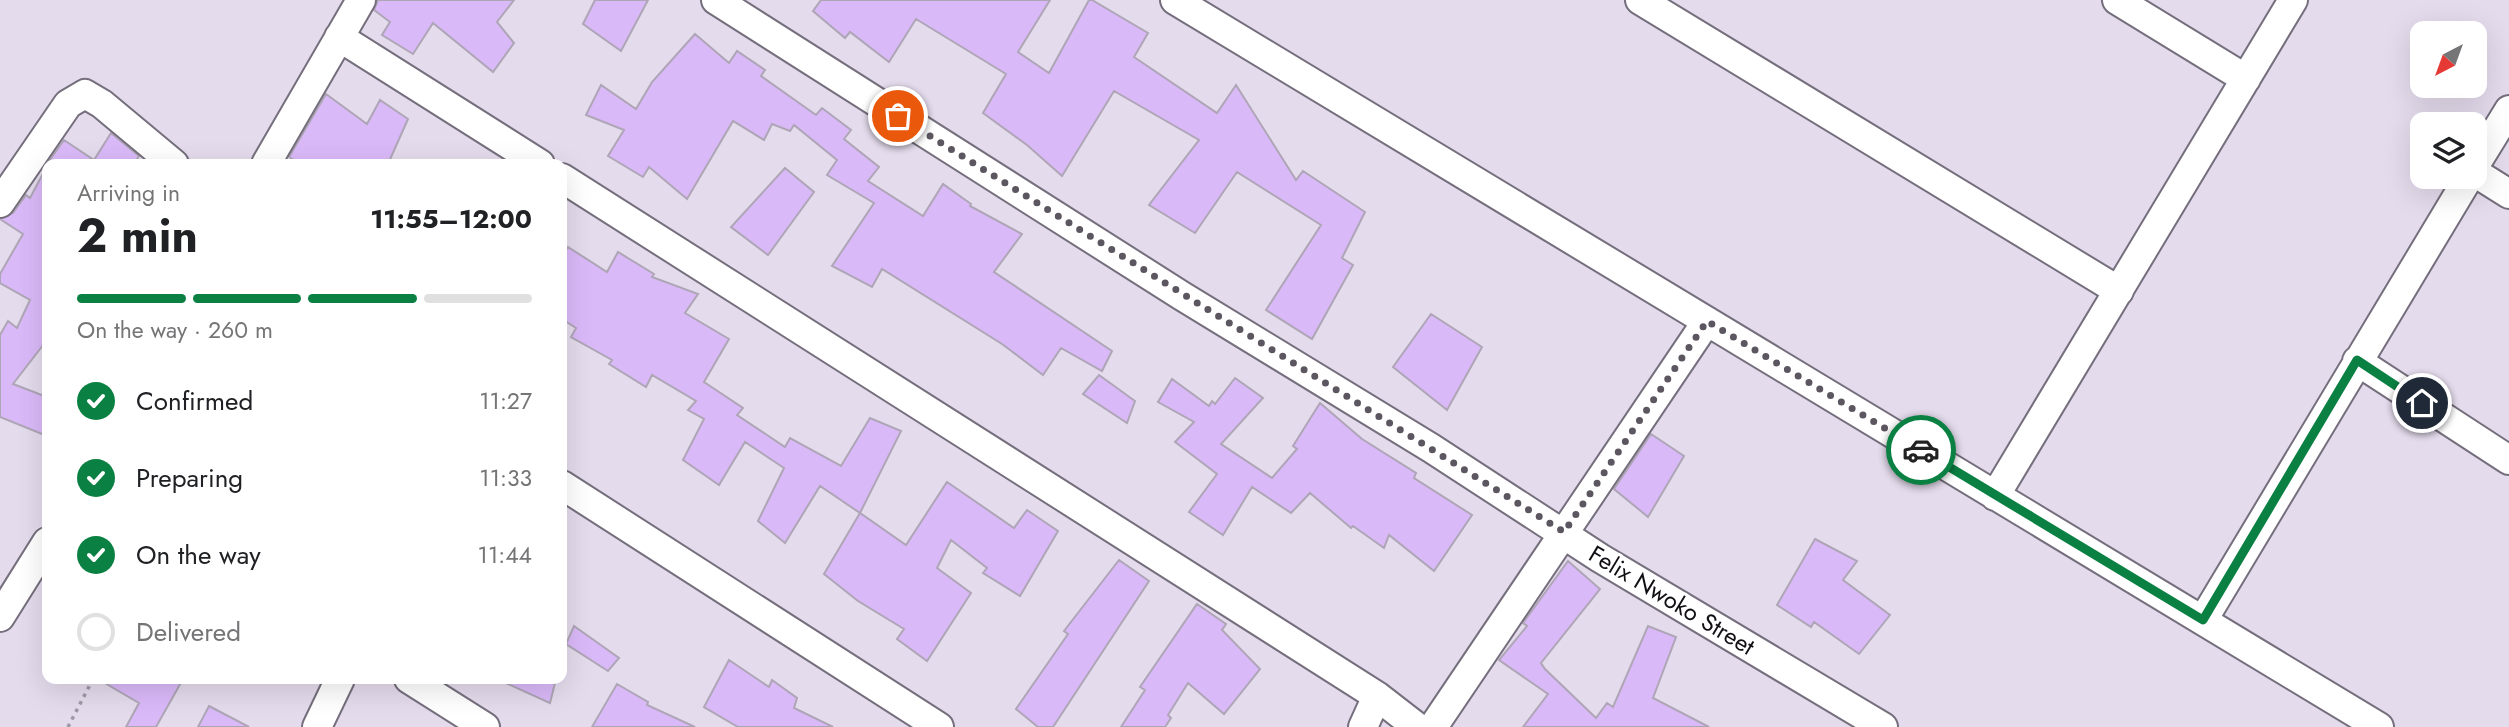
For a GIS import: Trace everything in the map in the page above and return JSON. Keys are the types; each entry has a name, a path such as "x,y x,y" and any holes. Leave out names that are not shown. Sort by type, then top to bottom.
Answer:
{"street":[{"path":"269,159 361,0"},
{"name":"Felix Nwoko Street","path":"716,0 1182,296 1564,532 1600,558 1883,727"},
{"path":"1175,0 2379,727"},
{"path":"1640,0 2119,291"},
{"path":"2116,0 2246,79"},
{"path":"1995,496 2293,0"},
{"path":"339,37 532,159"},
{"path":"0,203 68,104 85,94 102,104 168,159"},
{"path":"2487,147 2509,110"},
{"path":"2487,178 2509,194"},
{"path":"567,181 1377,696 1417,727"},
{"path":"2203,620 2462,189"},
{"path":"1433,727 1707,321"},
{"path":"2357,360 2509,460"},
{"path":"567,488 939,727"},
{"path":"0,617 42,550"},
{"path":"317,727 338,684"},
{"path":"417,684 485,727"},
{"path":"1363,727 1377,696"}],"path":[{"path":"68,727 90,684"}],"building":[{"path":"378,0 514,0 497,22 514,43 493,72 433,23 413,54 382,35 390,22 374,10"},
{"path":"595,0 648,0 621,51 583,24"},
{"path":"821,0 1050,0 1018,52 1049,73 1089,0 1092,0 1148,33 1134,57 1217,113 1236,85 1296,180 1303,171 1365,212 1342,258 1353,265 1312,339 1266,310 1321,225 1237,172 1195,233 1149,205 1199,140 1114,91 1062,176 1027,145 983,113 1006,74 916,19 889,62 850,32 845,38 813,11"},
{"path":"695,34 729,63 737,51 765,70 761,76 816,115 822,108 851,130 844,139 879,167 868,181 923,216 943,184 971,204 970,206 1022,234 994,272 1112,351 1102,371 1061,348 1043,375 1002,344 882,269 872,287 832,266 874,203 827,175 837,160 794,125 790,131 772,124 764,140 733,121 687,199 649,167 643,177 608,156 624,130 586,115 601,85 636,109 652,82"},
{"path":"326,94 367,124 380,100 408,119 390,159 289,157"},
{"path":"111,133 139,156 137,159 95,159"},
{"path":"64,140 92,159 51,159"},
{"path":"785,168 814,192 768,255 731,227"},
{"path":"42,175 42,346 13,384 42,395 42,434 0,417 0,335 8,321 17,328 30,300 0,283 0,274 23,234 0,219 13,213 26,195 30,198"},
{"path":"567,248 607,272 618,252 654,274 652,277 698,294 685,313 729,339 704,382 743,408 737,415 785,447 790,438 841,466 870,418 901,431 860,513 820,486 785,543 758,521 784,468 745,442 719,485 683,460 704,419 688,410 696,401 652,375 646,387 609,364 612,360 571,337 576,328 567,322"},
{"path":"1431,314 1482,347 1447,410 1393,367"},
{"path":"1099,375 1135,401 1127,423 1083,394"},
{"path":"1235,378 1263,398 1221,444 1272,478 1297,449 1293,446 1320,403 1362,439 1416,473 1414,478 1472,515 1434,571 1389,535 1384,548 1353,526 1351,528 1310,493 1291,513 1252,487 1223,535 1189,512 1217,474 1175,442 1194,422 1158,402 1172,379 1209,406 1212,401 1215,404"},
{"path":"1651,434 1684,456 1648,517 1614,489"},
{"path":"947,482 1014,528 1027,510 1058,531 1020,596 983,573 987,568 951,540 937,568 971,593 927,661 897,639 904,629 858,601 824,574 860,513 906,545"},
{"path":"1815,539 1857,561 1843,580 1890,615 1859,654 1814,622 1811,627 1777,605"},
{"path":"1119,560 1149,581 1053,727 1038,727 1016,709 1068,634 1064,631"},
{"path":"1568,561 1600,589 1541,663 1545,669 1596,718 1607,703 1613,707 1648,626 1676,637 1653,698 1709,727 1523,727 1548,694 1499,660 1527,626 1523,623"},
{"path":"1197,604 1226,624 1222,630 1260,669 1224,714 1188,683 1168,715 1171,718 1165,727 1121,727 1145,690 1140,687"},
{"path":"574,626 619,658 608,671 567,645"},
{"path":"729,660 769,687 772,680 797,698 794,708 833,727 738,727 704,707"},
{"path":"107,684 180,684 156,727 126,727 139,703"},
{"path":"508,684 555,684 550,703"},
{"path":"617,684 648,702 647,705 695,727 592,727"},
{"path":"209,706 249,727 198,727"}],"way so far":[{"path":"898,116 1182,296 1564,532 1707,321 1921,450"}],"route":[{"path":"1921,450 2203,620 2357,360 2422,403"}]}
